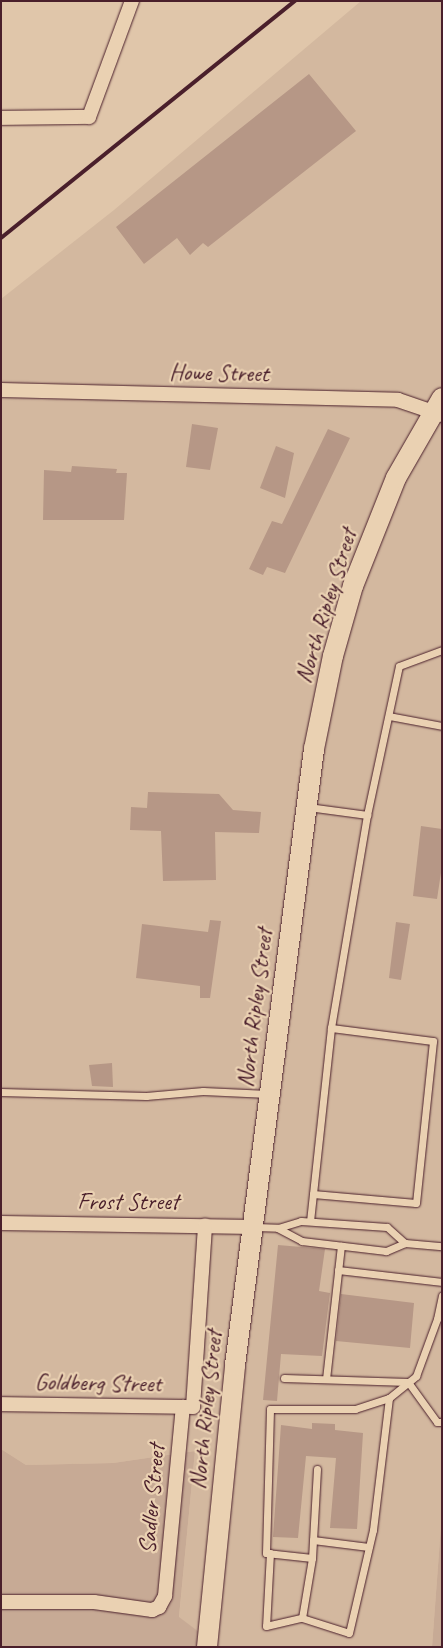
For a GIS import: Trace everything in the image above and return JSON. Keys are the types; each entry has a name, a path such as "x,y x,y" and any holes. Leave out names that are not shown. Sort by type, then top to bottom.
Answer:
{"main road":[{"name":"North Ripley Street","path":"207,1647 235,1365 254,1227 305,806 333,656 353,586 396,478 439,407"}],"street":[{"path":"1,118 89,117 132,1"},
{"name":"Howe Street","path":"1,390 398,400 439,407"},
{"name":"Frost Street","path":"1,1223 254,1227"},
{"name":"Sadler Street","path":"1,1602 94,1602 152,1610 159,1607 165,1596 188,1407 205,1225"},
{"name":"Goldberg Street","path":"1,1404 188,1407"}],"lane":[{"path":"310,1221 332,1028 367,815 398,666 442,650"},
{"path":"389,716 442,726"},
{"path":"305,806 367,815"},
{"path":"313,1194 416,1203 433,1042 332,1028"},
{"path":"1,1092 146,1096 203,1090 270,1094"},
{"path":"254,1227 278,1228 310,1221 387,1227 405,1243"},
{"path":"278,1228 302,1241 386,1251 405,1243 442,1246"},
{"path":"326,1379 341,1246"},
{"path":"338,1270 442,1282"},
{"path":"312,1558 266,1553 270,1409 355,1409 389,1398 416,1376 437,1319 441,1301"},
{"path":"437,1319 442,1326"},
{"path":"284,1378 408,1382"},
{"path":"408,1382 437,1422 442,1422"},
{"path":"270,1553 266,1626 302,1618 349,1633 369,1546 389,1398"},
{"path":"302,1618 312,1558 317,1469"},
{"path":"313,1540 369,1546"}],"shaded area":[{"path":"361,1 442,1 442,1512 432,1647 219,1647 179,1618 195,1451 113,1463 26,1465 1,1449 1,299 114,210"},
{"path":"1,1449 26,1465 113,1463 195,1451 179,1617 219,1647 1,1647"},
{"path":"442,1512 442,1647 432,1647"}],"building":[{"path":"309,74 356,131 208,247 203,243 190,255 177,238 144,264 116,227"},
{"path":"192,424 218,428 210,470 186,467"},
{"path":"328,429 350,438 285,573 267,567 263,575 249,569 272,521 282,524"},
{"path":"276,446 294,453 285,498 260,488"},
{"path":"72,466 117,469 116,473 127,473 124,520 43,520 44,470 71,472"},
{"path":"148,792 219,794 233,810 261,812 259,833 215,832 216,880 163,881 161,831 130,830 131,807 147,808"},
{"path":"421,826 442,829 442,866 437,899 413,896"},
{"path":"210,920 221,921 210,998 200,998 200,986 136,978 142,924 208,932"},
{"path":"396,922 410,924 401,980 389,978"},
{"path":"112,1063 113,1087 92,1086 89,1065"},
{"path":"278,1245 325,1249 319,1291 330,1293 322,1356 281,1354 277,1401 263,1400"},
{"path":"341,1294 414,1303 410,1348 336,1341"},
{"path":"312,1423 335,1424 335,1430 363,1433 357,1529 330,1528 336,1458 306,1456 298,1538 273,1537 281,1425 312,1429"}],"railway":[{"path":"1,238 295,1"}]}
